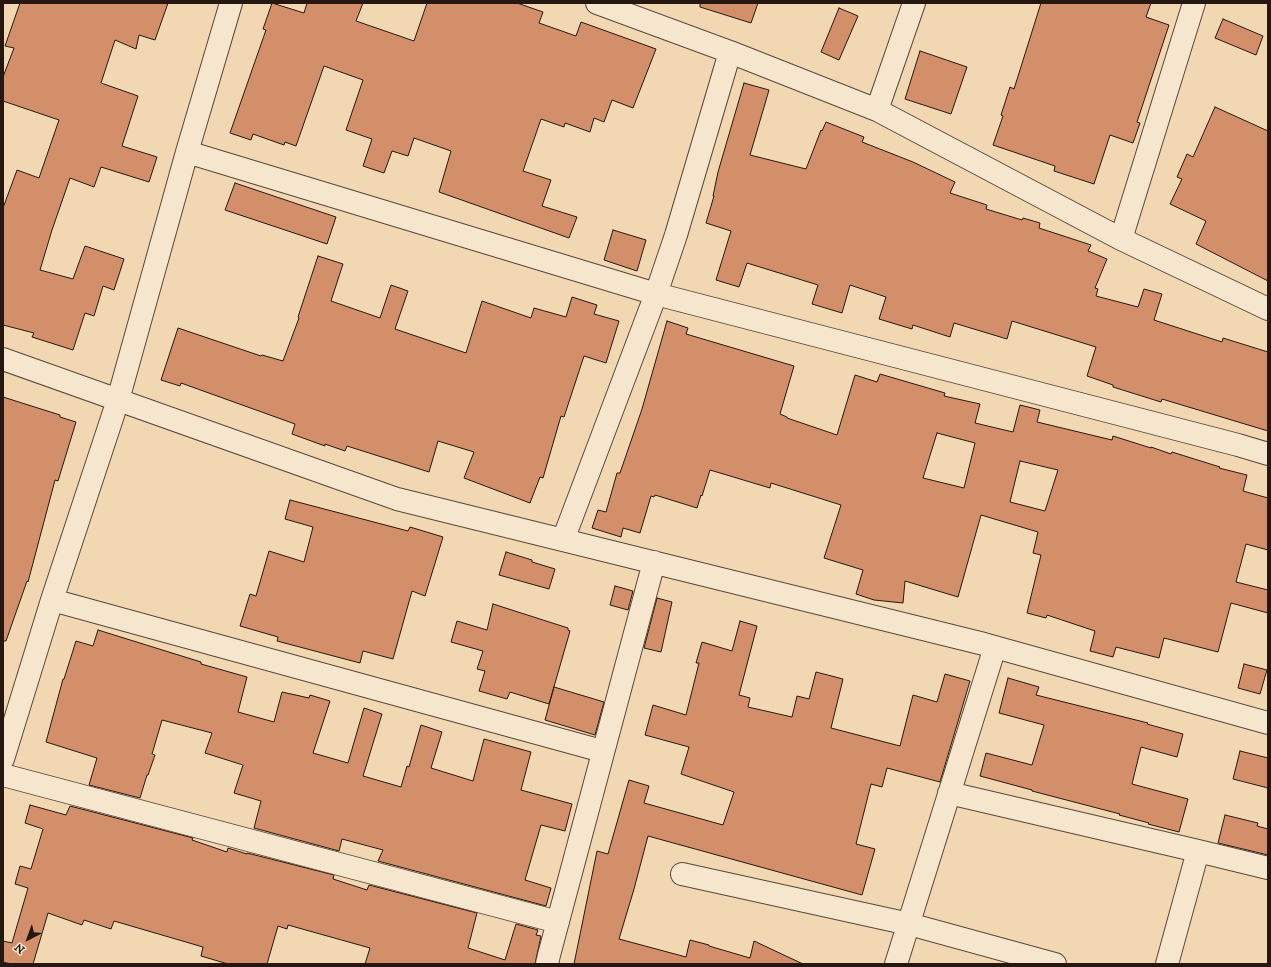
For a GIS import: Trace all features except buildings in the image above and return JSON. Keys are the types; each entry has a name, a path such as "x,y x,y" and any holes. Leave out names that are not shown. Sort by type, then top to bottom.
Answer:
{"street":[{"path":"3,759 52,600 118,400 187,152 231,3"},
{"path":"597,3 730,52 877,110 1121,239 1268,309"},
{"path":"877,110 914,3"},
{"path":"1121,239 1194,3"},
{"path":"563,540 656,294 676,235 730,52"},
{"path":"187,152 656,294 1268,454"},
{"path":"3,360 398,499 995,647 1268,723"},
{"path":"547,964 602,751 654,562"},
{"path":"52,600 602,751"},
{"path":"896,964 995,647"},
{"path":"3,775 558,922"},
{"path":"949,793 1268,868"},
{"path":"1167,964 1198,851"},
{"path":"682,874 908,924 1055,964"}]}
